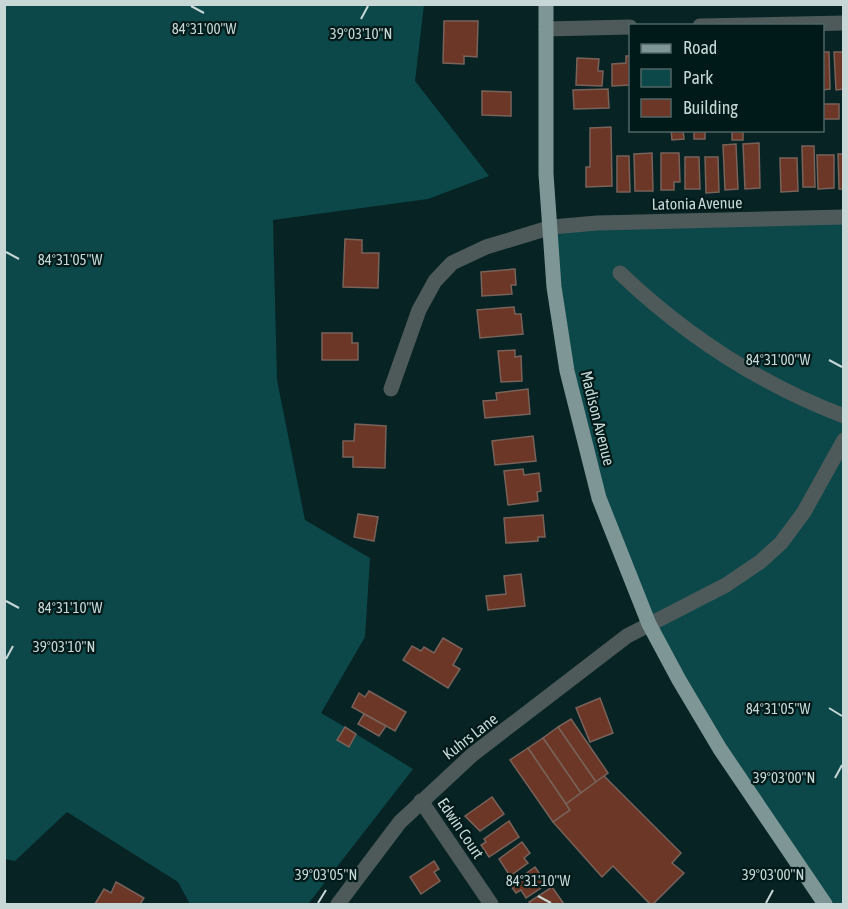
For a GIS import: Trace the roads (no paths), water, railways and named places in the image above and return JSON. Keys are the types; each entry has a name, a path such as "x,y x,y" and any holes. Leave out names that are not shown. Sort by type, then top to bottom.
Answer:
{"main road":[{"name":"Madison Avenue","path":"546,4 546,174 552,227 554,287 567,371 598,498 649,624 720,749 825,904"}],"street":[{"path":"795,24 843,23"},
{"path":"546,28 629,27"},
{"name":"Latonia Avenue","path":"391,389 419,310 435,281 452,263 486,246 552,227 843,217"},
{"path":"620,273 644,296 727,358 776,386 843,416"},
{"name":"Kuhrs Lane","path":"338,904 400,822 472,755 515,724 556,688 627,636 726,585 760,562 781,543 804,512 843,440"},
{"name":"Edwin Court","path":"420,801 491,904"}]}
